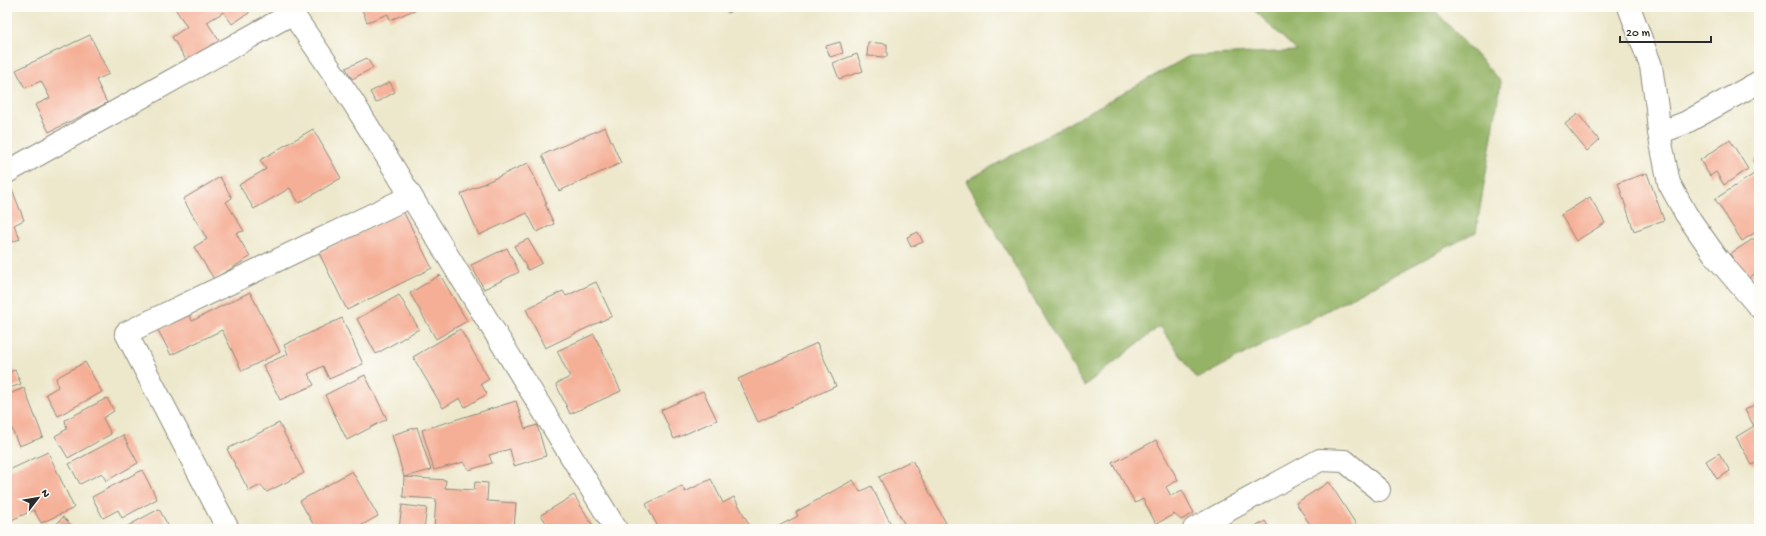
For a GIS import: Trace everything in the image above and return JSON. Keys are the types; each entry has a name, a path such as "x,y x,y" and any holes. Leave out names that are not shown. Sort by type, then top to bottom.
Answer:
{"street":[{"path":"1629,7 1651,66 1659,133 1669,183 1686,214 1717,258 1759,307"},
{"path":"7,172 291,10 353,102 616,529"},
{"path":"1659,133 1685,123 1759,82"},
{"path":"228,529 126,333 411,196"},
{"path":"1194,529 1320,460 1346,461 1379,490"}],"green space":[{"path":"1251,7 1432,7 1501,82 1476,232 1197,379 1160,326 1084,386 966,181 1189,56 1297,51"}],"building":[{"path":"174,7 248,7 249,13 232,24 224,12 207,22 220,42 188,63 172,37 187,27"},
{"path":"361,7 416,7 417,9 390,20 388,14 367,22"},
{"path":"724,7 738,7 728,13"},
{"path":"90,35 109,74 96,80 107,103 49,132 35,105 50,98 41,81 25,88 16,70"},
{"path":"840,42 843,53 830,57 826,46"},
{"path":"868,42 887,44 887,57 867,56"},
{"path":"857,54 863,71 839,79 833,63"},
{"path":"367,58 373,68 352,79 346,68"},
{"path":"390,82 395,92 376,103 370,92"},
{"path":"1578,114 1599,140 1587,151 1565,124"},
{"path":"605,127 621,163 559,191 542,155"},
{"path":"313,129 341,178 299,203 290,188 254,209 239,185 266,169 260,160"},
{"path":"1730,140 1748,169 1724,185 1716,172 1710,176 1700,160"},
{"path":"1759,157 1759,171 1753,161"},
{"path":"528,163 547,204 545,204 554,224 537,232 527,213 479,235 461,194"},
{"path":"1647,173 1664,220 1634,231 1618,183"},
{"path":"1754,174 1759,182 1759,230 1742,241 1715,199"},
{"path":"220,177 232,198 226,202 244,231 236,233 250,257 214,279 194,247 207,239 183,199"},
{"path":"12,189 24,220 14,225 20,239 7,244 7,191"},
{"path":"1590,197 1605,223 1576,241 1561,215"},
{"path":"403,211 432,268 347,310 319,253"},
{"path":"918,232 923,242 911,247 907,237"},
{"path":"1759,235 1759,271 1747,279 1730,254"},
{"path":"528,239 542,263 528,270 514,246"},
{"path":"507,248 519,272 484,289 471,265"},
{"path":"440,275 467,321 436,339 410,293"},
{"path":"596,282 612,316 545,348 526,309 563,291 566,296"},
{"path":"250,292 280,352 242,371 222,330 171,355 158,330 189,315 192,321"},
{"path":"399,295 419,329 376,354 357,319"},
{"path":"342,318 363,364 329,379 323,366 308,374 314,385 280,400 263,365 288,354 284,345"},
{"path":"460,329 489,379 481,384 487,394 465,407 460,398 443,408 413,357"},
{"path":"594,334 621,391 570,414 556,384 570,377 557,351"},
{"path":"817,343 836,386 758,422 738,379"},
{"path":"85,362 102,392 58,416 46,394 58,387 56,378"},
{"path":"15,370 21,384 7,389 7,373"},
{"path":"365,375 387,419 347,440 325,395"},
{"path":"24,388 43,437 19,446 7,417 7,395"},
{"path":"703,391 717,420 674,439 661,410"},
{"path":"107,398 114,411 103,418 111,434 68,458 55,436 67,429 65,420"},
{"path":"516,401 525,429 537,425 546,456 514,466 510,449 489,455 492,463 469,470 464,462 434,470 422,430"},
{"path":"1759,402 1759,461 1752,465 1736,437 1754,426 1745,410"},
{"path":"279,423 304,473 267,492 261,485 249,491 227,449"},
{"path":"417,427 431,470 404,477 392,435"},
{"path":"123,435 138,463 106,481 102,473 80,484 69,464"},
{"path":"1156,440 1178,480 1166,487 1171,496 1182,490 1194,513 1181,520 1174,514 1156,524 1143,499 1135,503 1113,463"},
{"path":"48,452 74,508 41,523 34,510 7,522 7,471"},
{"path":"1719,453 1730,471 1717,479 1706,461"},
{"path":"912,460 947,525 940,529 907,529 879,477"},
{"path":"142,470 157,499 122,518 118,510 103,518 92,497"},
{"path":"352,471 378,516 355,529 316,529 300,501"},
{"path":"404,477 446,480 445,488 474,490 475,482 488,483 487,501 516,503 514,529 434,529 436,499 403,497"},
{"path":"711,479 723,503 734,497 751,528 659,529 646,504 682,486 685,492"},
{"path":"853,480 860,492 871,486 891,524 883,529 775,528 798,516 796,512"},
{"path":"1329,482 1359,529 1313,529 1296,503"},
{"path":"574,495 595,529 550,529 541,515"},
{"path":"402,505 427,508 424,529 399,529"},
{"path":"159,509 170,529 122,529"},
{"path":"63,517 75,529 52,529"},
{"path":"1265,521 1270,529 1252,529"}]}
